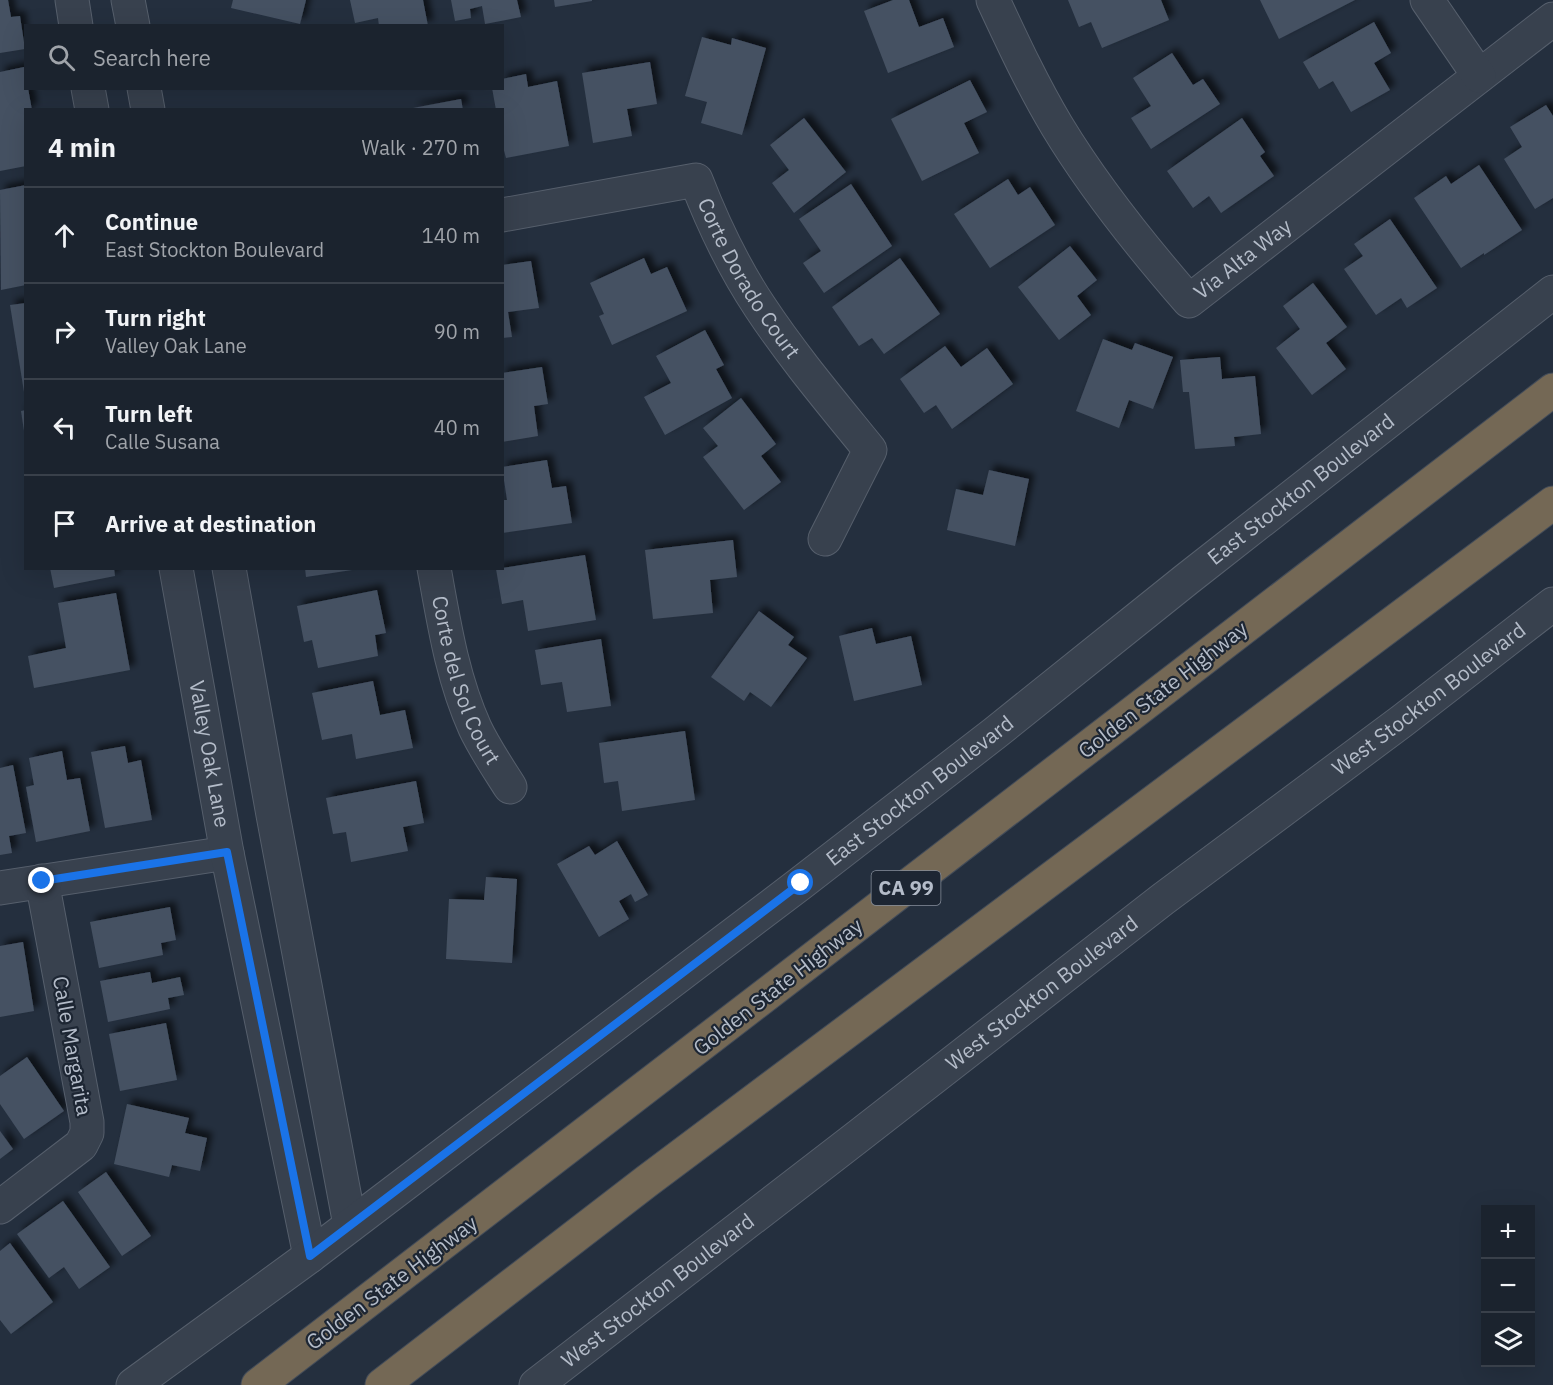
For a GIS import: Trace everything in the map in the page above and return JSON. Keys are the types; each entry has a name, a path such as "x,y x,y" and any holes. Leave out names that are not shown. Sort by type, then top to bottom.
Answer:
{"highway":[{"name":"Golden State Highway","path":"258,1385 1553,390"},
{"path":"382,1385 657,1173 1553,503"}],"street":[{"path":"72,0 76,24"},
{"path":"128,0 133,24"},
{"name":"Via Alta Way","path":"993,0 1023,64 1058,127 1097,188 1140,245 1189,301 1553,19"},
{"path":"1427,0 1479,76"},
{"path":"88,90 92,108"},
{"path":"144,90 148,108"},
{"name":"Corte Dorado Court","path":"504,215 696,180 709,213 741,277 759,307 870,450 825,538"},
{"name":"East Stockton Boulevard","path":"133,1385 310,1256 847,848 1553,292"},
{"name":"Valley Oak Lane","path":"176,570 227,852 310,1256"},
{"path":"229,570 350,1225"},
{"name":"Corte del Sol Court","path":"434,570 453,669 463,699 491,758 510,788"},
{"name":"West Stockton Boulevard","path":"536,1385 1163,899 1402,721 1553,604"},
{"path":"0,888 227,852"},
{"name":"Calle Margarita","path":"0,1206 81,1145 87,1133 87,1122 42,881"}],"building":[{"path":"0,0 8,0 11,17 20,16 24,49 0,53"},
{"path":"233,0 306,0 300,24 231,8"},
{"path":"350,0 423,0 428,24 379,24 378,18 355,23"},
{"path":"451,0 517,0 521,17 485,24 482,6 470,9 471,18 455,21"},
{"path":"554,0 592,0 592,1 555,7"},
{"path":"893,0 909,0 919,27 943,18 954,47 888,73 864,11"},
{"path":"1068,0 1161,0 1169,20 1102,48 1091,22 1079,27"},
{"path":"1260,0 1355,0 1279,39"},
{"path":"1374,22 1391,53 1374,63 1390,90 1351,112 1333,81 1319,89 1303,62"},
{"path":"702,37 731,45 732,38 766,48 742,135 701,123 707,102 685,96"},
{"path":"1172,53 1193,85 1203,79 1220,104 1151,149 1131,118 1151,106 1133,78"},
{"path":"650,62 657,104 627,109 632,136 593,143 582,73"},
{"path":"24,67 24,90 28,90 32,108 24,108 24,166 0,171 0,72"},
{"path":"526,74 528,87 557,81 569,146 506,158 504,108 496,108 492,90 504,90 504,79"},
{"path":"970,80 987,112 964,123 979,153 922,181 891,119"},
{"path":"461,99 463,108 413,108"},
{"path":"1546,105 1553,116 1553,198 1535,209 1504,159 1522,147 1510,127"},
{"path":"804,118 846,172 794,213 772,183 789,170 770,145"},
{"path":"1242,118 1265,152 1260,156 1274,176 1221,213 1209,196 1193,208 1167,171"},
{"path":"1479,165 1522,230 1461,268 1414,198 1446,176 1451,184"},
{"path":"1008,179 1018,195 1030,187 1055,225 990,268 954,214"},
{"path":"851,184 892,246 824,293 803,263 821,251 799,219"},
{"path":"24,185 24,285 1,290 0,190"},
{"path":"1390,219 1437,288 1407,308 1401,298 1376,315 1344,269 1363,256 1354,244"},
{"path":"1070,246 1097,280 1077,296 1091,315 1059,340 1018,287"},
{"path":"644,258 651,274 667,267 687,311 612,345 599,316 604,314 590,283"},
{"path":"900,258 940,314 884,354 872,338 859,346 832,307"},
{"path":"531,261 539,308 508,312 512,337 504,338 504,265"},
{"path":"1313,283 1347,327 1326,343 1346,369 1312,395 1276,348 1300,329 1283,306"},
{"path":"24,303 24,392 10,305"},
{"path":"705,330 724,365 716,369 732,398 665,435 644,397 671,383 656,356"},
{"path":"1103,339 1132,350 1135,343 1173,357 1153,409 1129,400 1119,428 1076,411"},
{"path":"945,346 961,367 987,348 1013,384 952,429 936,405 924,413 900,379"},
{"path":"1220,357 1222,379 1255,376 1261,434 1234,437 1235,446 1195,449 1189,392 1183,392 1180,360"},
{"path":"542,367 548,404 534,406 538,436 504,442 504,373"},
{"path":"741,398 776,444 761,456 781,482 744,510 703,457 718,446 703,428"},
{"path":"24,410 24,431 21,411"},
{"path":"547,460 552,488 566,486 572,523 504,533 504,500 507,500 504,467"},
{"path":"989,470 1029,479 1015,546 947,530 956,489 983,495"},
{"path":"733,540 737,577 710,580 713,613 653,619 645,550"},
{"path":"585,555 596,620 528,631 523,600 502,604 496,570 504,570 504,568"},
{"path":"50,570 114,570 115,576 54,588"},
{"path":"305,570 352,570 306,577"},
{"path":"377,590 386,633 375,635 378,656 318,668 312,640 304,642 297,606"},
{"path":"116,593 130,670 34,688 28,656 66,648 58,603"},
{"path":"759,611 794,637 788,645 807,658 771,707 750,692 744,701 711,677"},
{"path":"872,628 876,644 911,636 922,685 854,701 839,636"},
{"path":"601,639 611,706 567,712 562,682 541,685 535,650"},
{"path":"373,681 380,715 405,710 413,748 356,759 352,734 322,740 312,693"},
{"path":"685,731 695,800 622,811 618,781 604,783 599,743"},
{"path":"125,746 128,763 141,760 152,820 105,828 91,752"},
{"path":"62,751 67,780 80,778 90,831 36,842 26,787 34,785 29,758"},
{"path":"13,765 26,833 9,836 12,853 0,855 0,768"},
{"path":"416,781 424,823 403,827 408,851 351,862 346,832 333,834 326,798"},
{"path":"617,841 648,895 635,902 631,894 619,901 629,919 599,937 557,864 589,846 595,855"},
{"path":"486,877 517,879 512,963 446,959 449,899 484,900"},
{"path":"170,907 176,940 161,943 163,955 99,968 90,922"},
{"path":"23,942 34,1011 0,1017 0,946"},
{"path":"150,972 152,983 180,977 184,995 168,998 170,1009 108,1022 100,981"},
{"path":"166,1023 177,1080 120,1091 109,1034"},
{"path":"27,1057 64,1111 24,1139 0,1104 0,1076"},
{"path":"127,1104 189,1118 185,1133 207,1138 200,1171 172,1165 169,1177 114,1164"},
{"path":"0,1131 13,1149 0,1159"},
{"path":"106,1172 151,1236 122,1256 78,1192"},
{"path":"63,1201 110,1267 79,1289 64,1267 49,1278 17,1234"},
{"path":"10,1243 53,1302 11,1334 0,1320 0,1251"}],"route":[{"path":"42,881 227,852 310,1256 801,883"}]}
